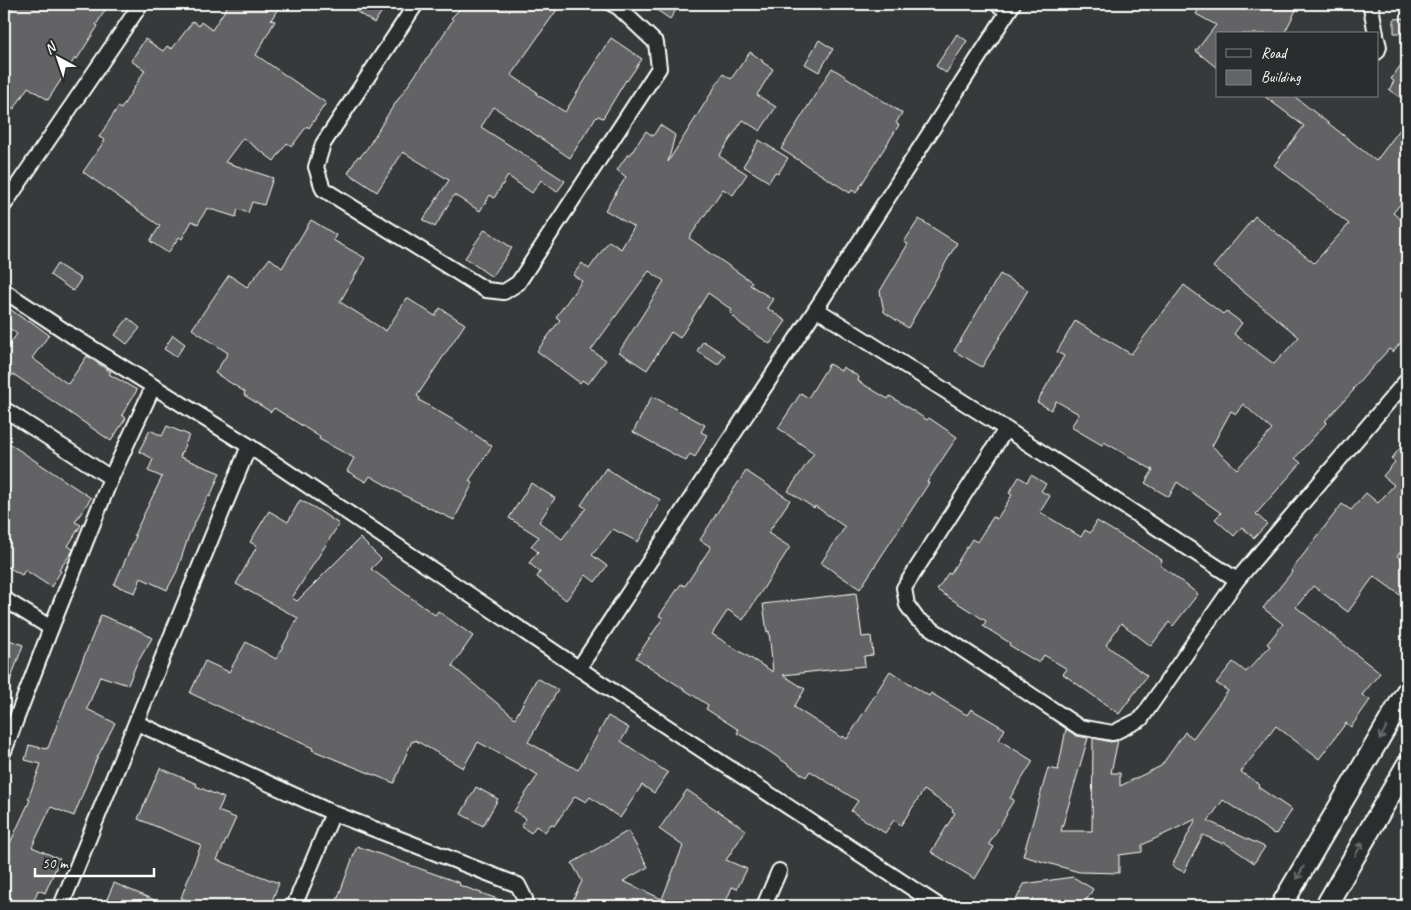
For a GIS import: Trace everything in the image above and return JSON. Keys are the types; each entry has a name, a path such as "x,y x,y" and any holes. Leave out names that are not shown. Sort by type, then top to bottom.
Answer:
{"main road":[{"path":"1281,906 1407,691"},
{"path":"1326,906 1407,765"}],"street":[{"path":"4,205 141,4"},
{"path":"416,4 324,144 316,167 323,188 486,290 504,292 518,283 659,68 656,43 612,4"},
{"path":"1369,4 1376,32"},
{"path":"579,668 816,309 1006,6"},
{"path":"4,291 249,446 579,668 939,906"},
{"path":"816,309 1237,580"},
{"path":"1006,430 904,588 907,605 917,619 1079,727 1113,733 1141,719 1237,580 1407,380"},
{"path":"4,751 111,478 153,387"},
{"path":"4,409 111,478"},
{"path":"61,906 249,446"},
{"path":"4,600 51,628"},
{"path":"137,723 333,813 518,885 525,899 526,906"},
{"path":"294,906 333,813"},
{"path":"764,906 779,871"}],"building":[{"path":"15,4 109,4 96,25 98,26 48,100 28,87 14,109 4,102 4,22"},
{"path":"229,4 281,4 271,20 275,21 256,55 326,103 309,128 307,126 292,146 287,143 274,161 243,138 225,162 273,178 264,205 252,202 248,213 238,209 236,217 207,208 198,224 192,221 182,239 179,237 168,253 150,241 160,226 83,172 105,140 99,137 118,107 121,109 145,70 131,61 145,39 163,51 167,46 172,49 193,21 199,26 201,22 212,30"},
{"path":"345,4 387,4 374,23"},
{"path":"465,4 561,4 511,75 537,92 536,94 565,112 611,38 642,59 626,80 603,118 598,116 594,120 570,158 494,107 481,127 565,181 557,192 541,180 532,193 508,176 494,198 490,195 480,211 454,195 435,227 423,220 449,180 403,152 377,192 348,173 358,156 360,157 368,147 390,111 453,20 451,18"},
{"path":"648,4 680,4 670,19"},
{"path":"1202,4 1299,4 1285,32 1216,32 1216,67 1196,51 1216,25 1196,14"},
{"path":"1406,18 1406,33 1394,33 1394,19"},
{"path":"957,34 967,41 946,73 936,66"},
{"path":"819,40 833,49 819,72 805,64"},
{"path":"750,52 773,69 757,95 776,107 760,131 743,120 719,156 747,174 733,195 723,189 689,238 752,282 750,285 773,299 767,308 786,321 770,344 741,324 730,313 732,310 708,293 680,338 671,332 647,370 619,352 664,281 649,271 591,350 606,360 588,384 582,380 580,383 537,351 560,320 556,317 582,281 573,275 582,263 589,269 609,241 621,249 634,227 605,210 626,177 617,170 646,131 653,136 660,125 675,135 668,162 723,74 731,79"},
{"path":"1407,56 1407,102 1389,90 1394,81 1391,79"},
{"path":"832,68 902,113 896,123 899,125 856,193 852,190 850,193 781,149"},
{"path":"1267,98 1297,98 1376,161 1407,120 1407,196 1393,213 1407,225 1407,335 1393,352 1389,349 1295,458 1301,463 1256,514 1267,524 1254,538 1242,527 1234,536 1215,519 1221,513 1177,482 1169,497 1145,483 1153,470 1104,442 1102,445 1071,427 1079,414 1056,401 1051,410 1037,402 1064,356 1057,352 1075,321 1131,354 1184,285 1223,314 1226,311 1242,323 1234,334 1274,364 1299,337 1213,267 1255,216 1314,263 1349,224 1274,165 1304,126","holes":["1243,404 1272,430 1237,469 1212,446 1231,411 1236,414"]},
{"path":"759,140 788,158 778,174 775,172 769,182 743,166"},
{"path":"919,219 957,243 908,328 884,312 880,291 908,244 904,242"},
{"path":"311,220 336,235 333,240 365,258 340,302 386,331 407,298 435,316 440,308 465,324 417,396 420,398 419,400 492,446 469,481 473,483 454,520 370,476 366,482 347,471 354,458 319,439 320,437 274,408 271,412 244,395 245,392 215,373 228,353 192,329 229,275 247,287 270,258 282,268"},
{"path":"485,229 512,248 492,277 465,258"},
{"path":"57,264 81,279 73,291 50,275"},
{"path":"1000,274 1028,290 982,367 954,351"},
{"path":"4,305 49,335 32,358 68,384 87,356 111,372 109,374 137,390 122,415 126,418 111,441 13,374 11,377 4,372 4,352 17,334 4,324"},
{"path":"128,318 140,328 127,344 115,335"},
{"path":"173,335 185,344 176,357 164,349"},
{"path":"703,341 725,355 718,365 697,351"},
{"path":"829,364 841,371 843,367 859,377 858,381 888,399 890,396 927,420 929,418 957,437 860,589 821,563 845,527 815,506 814,508 788,491 814,453 778,428 801,393 808,398"},
{"path":"652,396 705,425 701,432 707,435 695,457 690,454 686,461 633,432"},
{"path":"167,426 189,435 180,457 220,473 210,497 208,496 189,535 177,571 167,590 141,578 135,593 114,585 136,536 134,535 162,477 148,471 153,459 139,451 150,430 162,436"},
{"path":"4,440 91,498 75,522 81,525 68,546 73,549 72,552 59,570 61,571 51,587 25,570 22,575 4,565"},
{"path":"1407,440 1407,544 1397,556 1407,563 1407,600 1374,576 1348,612 1313,586 1296,607 1380,673 1362,695 1370,700 1351,727 1346,723 1319,759 1276,726 1241,772 1260,785 1258,787 1292,810 1276,834 1223,800 1208,821 1265,847 1254,863 1224,842 1223,844 1203,835 1184,872 1172,866 1196,819 1142,845 1142,852 1119,855 1119,873 1079,872 1023,856 1048,768 1058,770 1066,729 1077,736 1088,738 1061,831 1092,831 1093,738 1111,742 1118,740 1111,773 1120,773 1120,786 1161,766 1185,732 1193,738 1228,691 1216,683 1233,662 1246,672 1270,646 1267,644 1283,624 1263,608 1342,504 1351,510 1366,493 1378,503 1394,485 1383,476 1395,462 1391,459"},
{"path":"606,468 661,500 638,542 613,529 592,555 607,566 595,582 586,575 566,600 537,577 540,572 529,563 538,552 531,546 539,537 509,518 531,483 555,498 539,522 562,539 586,508 581,505"},
{"path":"746,471 790,500 768,533 790,547 743,620 728,610 712,634 773,672 769,631 767,632 763,604 856,593 862,637 871,636 873,655 864,656 865,666 783,675 805,689 794,707 842,738 843,736 847,739 890,671 929,696 931,693 967,715 971,709 1005,729 999,740 1033,761 1010,798 1014,800 989,844 994,847 975,879 931,852 955,813 952,811 953,809 924,790 901,825 894,820 885,833 851,811 858,801 810,771 806,777 767,750 737,733 739,730 706,709 708,705 636,658 663,618 659,616 681,584 685,586 711,547 700,540"},
{"path":"1031,475 1046,484 1041,491 1050,496 1040,512 1081,537 1085,530 1090,533 1097,521 1162,560 1160,565 1198,594 1173,626 1169,622 1151,646 1121,623 1106,645 1147,676 1119,714 1063,674 1067,669 1044,655 1039,663 1009,645 1010,643 983,626 986,621 937,590 948,573 950,574 972,539 977,542 993,517 997,519 1012,495 1009,493 1019,477 1027,482"},
{"path":"300,500 339,524 292,598 297,601 360,538 381,559 371,569 435,615 438,611 473,636 452,666 515,718 537,678 558,690 528,742 578,770 608,716 629,728 621,741 668,773 654,793 642,785 620,818 590,797 586,802 575,796 554,826 551,824 545,832 536,826 531,833 521,826 526,819 514,811 538,775 478,742 463,768 415,740 414,742 412,741 394,783 312,750 313,748 299,741 190,693 205,661 229,672 246,642 276,659 298,618 236,584 257,546 250,542 269,511 288,522"},
{"path":"101,615 152,638 136,665 128,685 100,676 87,709 115,723 96,760 74,816 51,807 32,847 60,859 45,893 38,890 32,906 4,906 4,856 30,800 28,799 41,764 25,760 29,745 48,748"},
{"path":"4,638 23,645 5,695 4,694"},
{"path":"160,768 224,798 218,811 236,818 217,860 279,883 270,906 206,906 181,898 201,845 138,819"},
{"path":"476,787 498,799 483,826 461,814"},
{"path":"687,790 746,830 726,860 747,869 737,889 732,887 724,906 570,906 582,881 572,863 628,831 648,867 623,881 662,899 683,846 659,829"},
{"path":"357,846 460,883 459,885 514,905 335,906"},
{"path":"1073,877 1093,889 1083,906 1013,906 1024,884"},
{"path":"114,883 168,906 104,906"}]}
